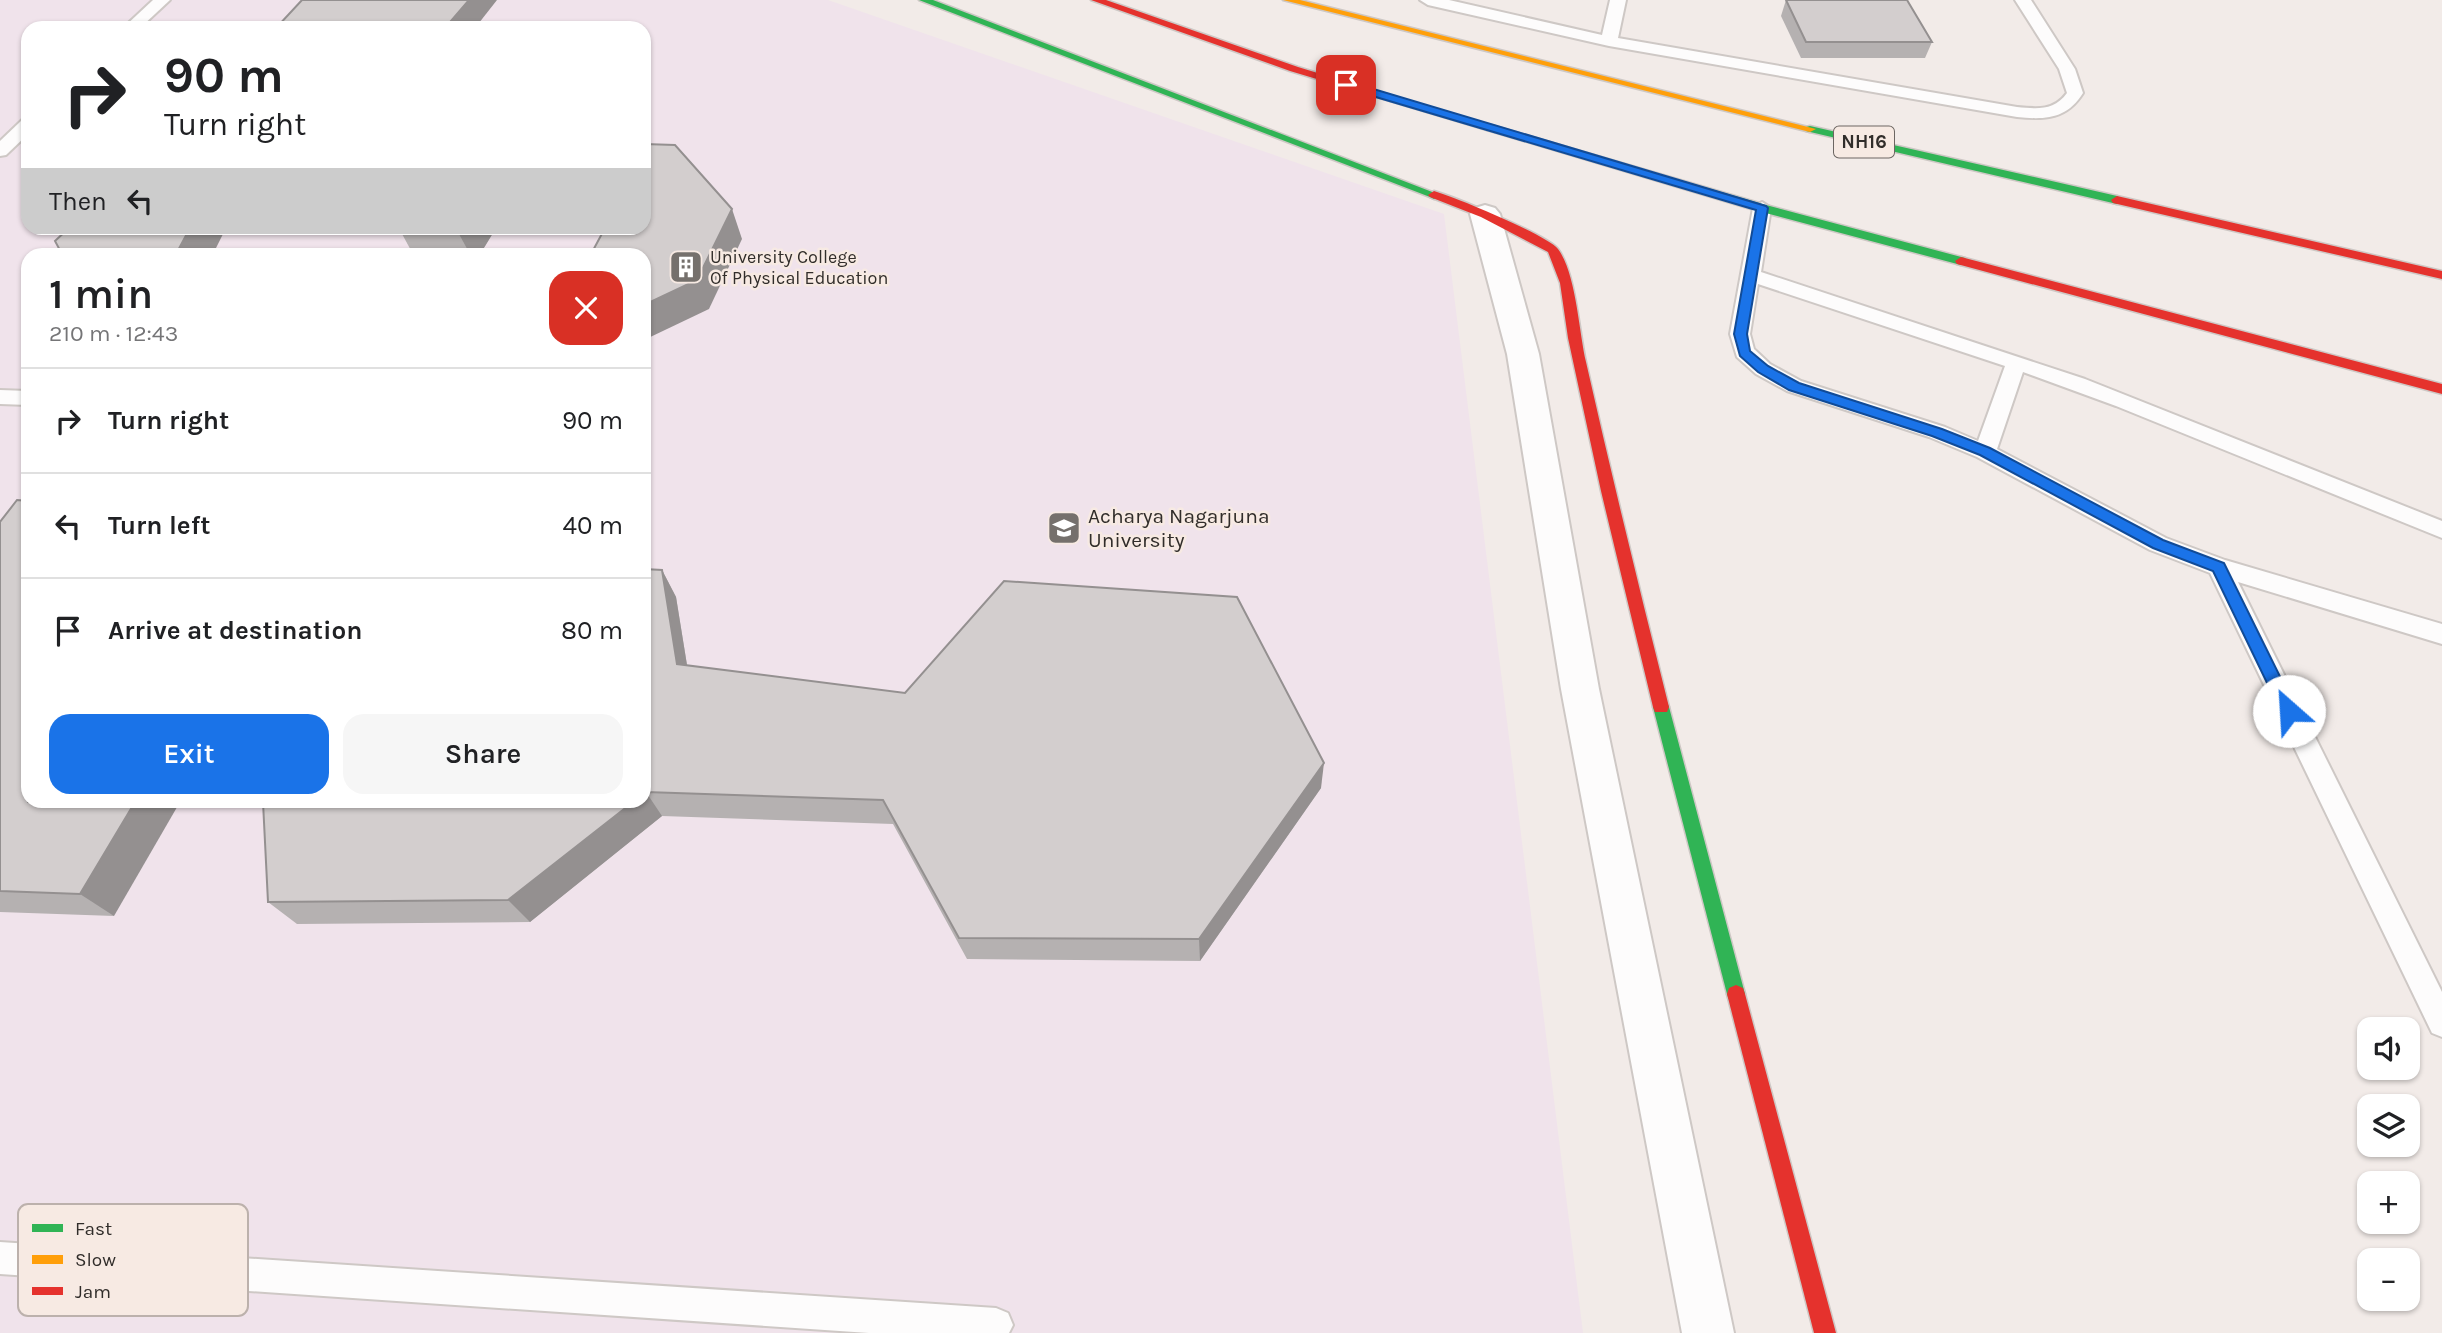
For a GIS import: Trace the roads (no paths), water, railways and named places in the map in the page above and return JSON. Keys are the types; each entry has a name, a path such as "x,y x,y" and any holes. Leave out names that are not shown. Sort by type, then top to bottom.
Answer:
{"main road":[{"path":"924,0 1485,214 1553,250 1566,284 1576,351 1645,640 1825,1333"},
{"path":"1096,0 1294,69 1762,208 2442,389"},
{"name":"NH16","path":"1289,0 1798,126 2442,275"}],"street":[{"path":"1485,214 1523,354 1580,689 1708,1333"}],"lane":[{"path":"139,21 162,0"},
{"path":"1427,0 1609,41 2017,112 2057,112 2068,106 2075,93 2067,69 2023,0"},
{"path":"1609,41 1618,0"},
{"path":"0,151 21,131"},
{"path":"1762,208 1740,334 1744,352 1763,369 1794,386 1937,432 1985,452 2158,544 2219,567 2442,634"},
{"path":"1751,275 2016,363 2200,430 2384,509 2442,530"},
{"path":"1985,452 2016,363"},
{"path":"0,397 21,398"},
{"path":"2219,567 2442,1023"},
{"path":"0,1258 18,1259"},
{"path":"248,1275 996,1325"}],"place":[{"name":"University College Of Physical Education","path":"686,267"},
{"name":"Acharya Nagarjuna University","path":"1064,528"}]}
